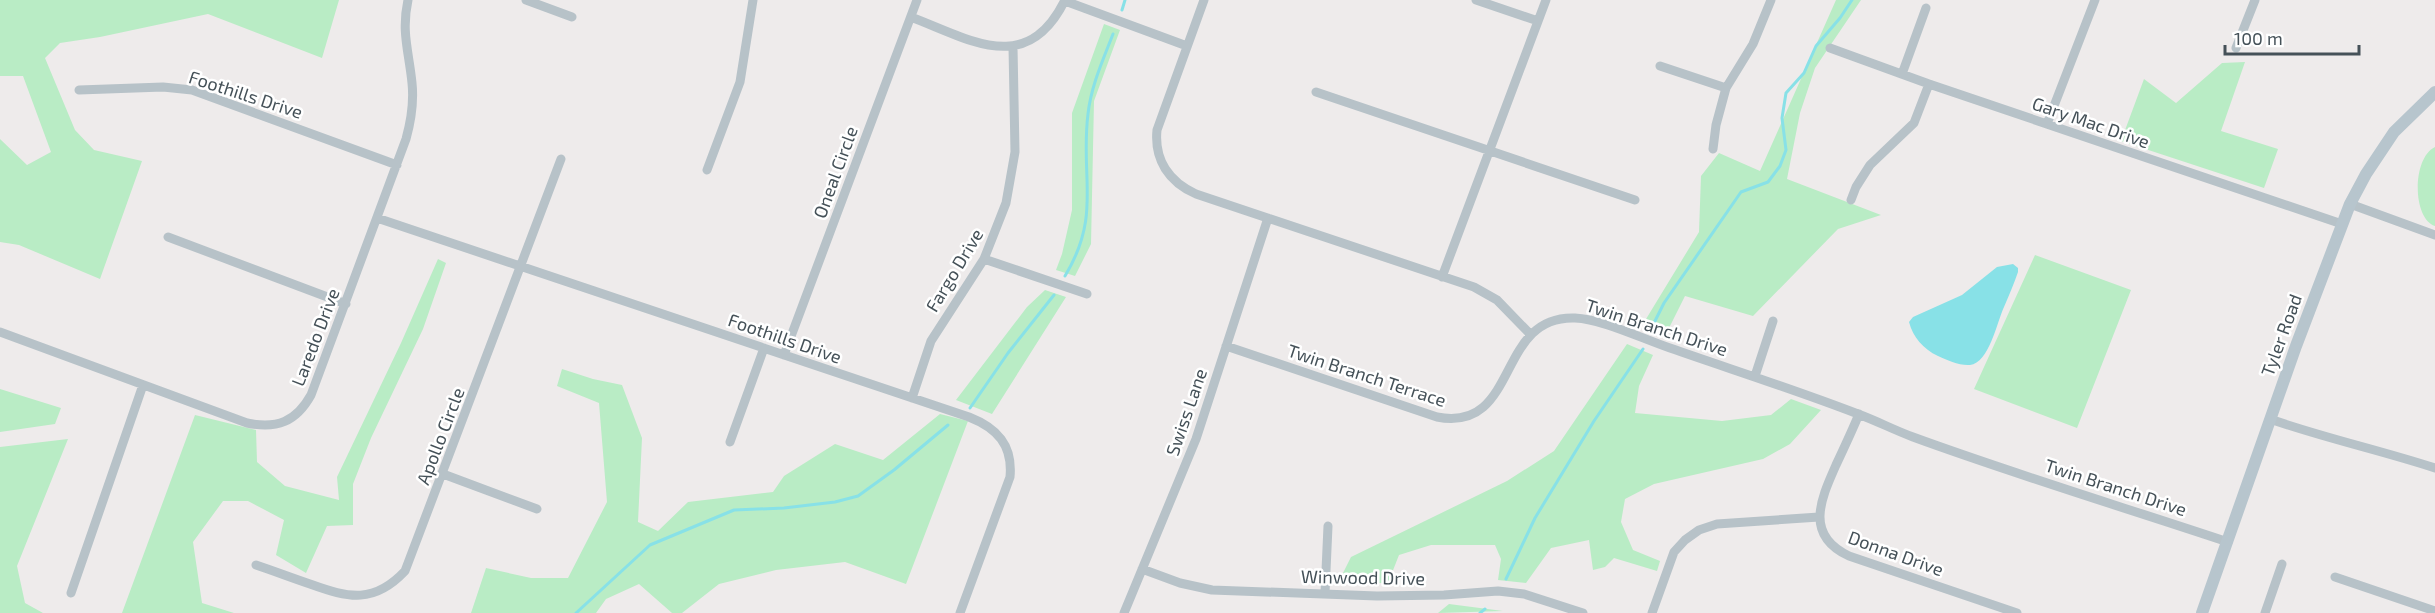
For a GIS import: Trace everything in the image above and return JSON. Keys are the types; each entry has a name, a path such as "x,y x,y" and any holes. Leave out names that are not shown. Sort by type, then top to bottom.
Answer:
{"street":[{"name":"Laredo Drive","path":"0,332 247,423 262,426 286,421 304,408 346,304 411,120 412,82 404,36 408,0"},
{"path":"526,0 572,16"},
{"path":"707,170 740,82 753,0"},
{"name":"Oneal Circle","path":"784,355 917,0"},
{"path":"1204,0 1157,130 1156,141 1160,159 1171,177 1187,190 1487,293 1530,334"},
{"path":"1476,0 1538,21"},
{"path":"1442,277 1545,0"},
{"path":"1713,149 1716,125 1726,88 1753,44 1771,0"},
{"path":"2047,124 2095,0"},
{"path":"2236,48 2255,0"},
{"path":"911,17 977,43 1014,47 1042,33 1065,1 1187,46"},
{"path":"1902,74 1926,8"},
{"name":"Fargo Drive","path":"912,398 931,341 984,259 1006,203 1015,152 1014,47"},
{"name":"Gary Mac Drive","path":"1830,48 1929,84 2342,224"},
{"path":"1660,66 1726,88"},
{"path":"1851,200 1856,187 1870,165 1914,123 1929,84"},
{"name":"Foothills Drive","path":"79,90 163,87 192,90 397,165"},
{"path":"1316,92 1635,200"},
{"name":"Tyler Road","path":"2202,613 2270,419 2350,204 2366,174 2394,132 2435,92"},
{"name":"Apollo Circle","path":"256,565 350,596 375,593 387,587 405,571 561,159"},
{"path":"2350,204 2435,235"},
{"name":"Foothills Drive","path":"377,218 983,422 1000,436 1010,454 1011,465 1006,489 960,613"},
{"name":"Swiss Lane","path":"1124,613 1199,430 1268,218"},
{"path":"168,237 346,304"},
{"path":"984,259 1087,294"},
{"name":"Twin Branch Drive","path":"1530,334 1554,321 1584,319 1755,376 1912,436 2228,542"},
{"path":"1755,376 1773,321"},
{"name":"Twin Branch Terrace","path":"1226,346 1437,417 1457,420 1474,414 1488,403 1530,334"},
{"path":"730,442 764,348"},
{"path":"71,593 143,385"},
{"path":"1652,613 1674,552 1699,530 1717,524 1819,517 1824,491 1859,414"},
{"path":"2270,419 2335,441 2393,454 2435,468"},
{"path":"443,474 537,509"},
{"name":"Donna Drive","path":"1819,517 1824,534 1840,552 2017,613"},
{"path":"1325,593 1328,526"},
{"path":"2265,613 2283,564"},
{"name":"Winwood Drive","path":"1142,569 1180,584 1212,590 1419,596 1487,591 1524,594 1566,610 1583,613"},
{"path":"2336,577 2435,611"},
{"path":"2403,613 2407,602"}],"green space":[{"path":"0,0 339,0 322,58 208,14 100,37 60,43 45,58 75,130 94,150 142,161 100,279 19,245 0,242 0,139 27,165 51,152 23,76 0,76"},
{"path":"1836,0 1861,0 1815,68 1800,113 1787,179 1881,215 1838,229 1753,316 1685,296 1666,334 1643,324 1699,232 1701,176 1719,153 1760,171"},
{"path":"1104,24 1120,30 1094,101 1091,244 1075,276 1056,270 1072,210 1072,113"},
{"path":"2245,62 2221,131 2278,149 2264,188 2121,141 2144,79 2176,103 2222,63"},
{"path":"2435,147 2435,226 2427,221 2422,212 2418,188 2422,163 2427,153"},
{"path":"2035,255 2131,290 2077,428 1974,389"},
{"path":"438,259 446,263 423,329 371,438 353,484 353,525 327,526 306,573 276,555 284,520 248,501 223,501 193,542 202,603 234,613 122,613 195,415 256,430 257,462 285,486 339,500 337,477"},
{"path":"1045,290 1066,297 992,414 956,400 1027,307"},
{"path":"1627,344 1653,355 1639,386 1635,413 1722,421 1771,415 1791,399 1821,410 1790,444 1763,459 1654,484 1625,499 1621,522 1633,550 1660,561 1657,571 1614,558 1605,567 1593,570 1589,540 1551,548 1526,583 1498,580 1501,559 1495,545 1431,545 1399,555 1388,583 1356,583 1344,580 1343,573 1351,557 1507,481 1554,451"},
{"path":"562,369 622,385 642,438 638,522 658,531 688,502 773,492 784,476 835,444 883,460 940,414 968,421 906,584 845,562 776,570 719,584 682,613 672,613 639,584 606,599 596,613 471,613 486,568 531,578 568,578 607,502 599,403 557,386"},
{"path":"0,389 61,408 55,424 0,432"},
{"path":"68,439 17,566 25,603 43,613 0,613 0,447"},
{"path":"1449,604 1503,611 1438,613"}],"water":[{"path":"2013,264 2018,268 2018,272 1992,341 1977,363 1966,365 1942,358 1919,342 1909,322 1913,317 1962,295 1997,267"}],"waterway":[{"path":"1122,10 1125,0"},
{"path":"1650,331 1664,303 1741,192 1768,182 1780,166 1786,150 1782,118 1786,93 1804,73 1816,46 1852,0"},
{"path":"1065,276 1083,234 1087,196 1088,114 1098,73 1113,34"},
{"path":"970,408 1008,353 1054,295"},
{"path":"1506,579 1535,518 1594,421 1643,349"},
{"path":"576,613 650,545 734,510 784,508 835,502 858,496 894,470 948,425"},
{"path":"1480,613 1485,609"}]}
